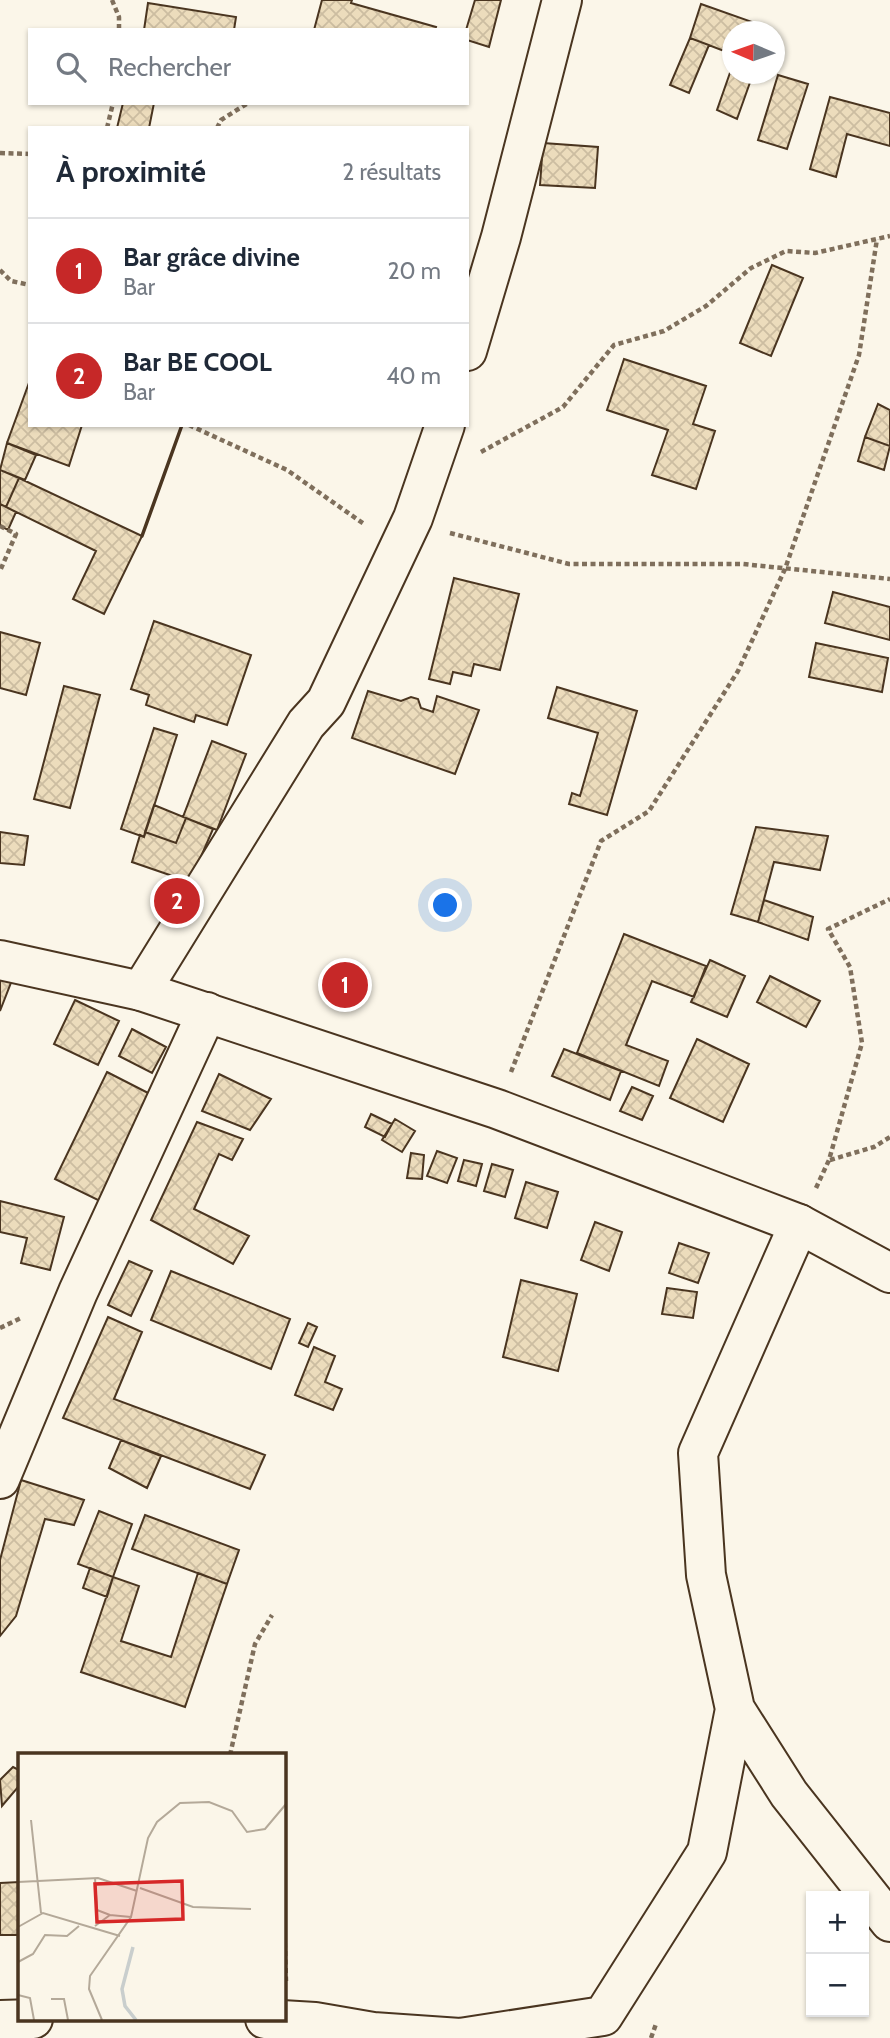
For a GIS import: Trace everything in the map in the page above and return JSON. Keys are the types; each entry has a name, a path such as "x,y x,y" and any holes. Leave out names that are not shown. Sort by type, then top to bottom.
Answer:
{"street":[{"path":"469,344 502,237 562,0"},
{"path":"141,991 306,724 326,702 406,534 428,481 444,427"},
{"path":"0,960 141,991 497,1109 799,1224 890,1273"},
{"path":"0,1479 78,1292 207,1012"},
{"path":"799,1224 698,1454 706,1575 735,1709 789,1794 890,1922"},
{"path":"282,2021 373,2032 460,2038 603,2016 707,1853 735,1709"},
{"path":"0,2020 18,2019"}],"path":[{"path":"112,0 119,17 119,28"},
{"path":"107,126 113,105"},
{"path":"218,126 221,120 245,105"},
{"path":"0,153 28,154"},
{"path":"428,481 563,407 614,345 664,331 706,306 751,268 786,251 815,253 890,236"},
{"path":"497,1109 601,841 649,811 738,671 785,569 859,355 877,239"},
{"path":"0,270 11,281 28,285"},
{"path":"193,427 286,470 335,501 406,534 453,534 569,564 743,564 890,579"},
{"path":"0,526 16,534 0,571"},
{"path":"799,1224 829,1160 862,1043 850,967 828,929 890,899"},
{"path":"829,1160 874,1147 890,1137"},
{"path":"230,1753 255,1644 272,1615"},
{"path":"285,1935 285,1979"},
{"path":"651,2038 656,2024"}],"building":[{"path":"322,0 352,0 351,3 436,27 436,28 315,28"},
{"path":"475,0 501,0 489,47 469,41 469,28 467,28"},
{"path":"148,3 236,17 234,28 144,28"},
{"path":"701,4 749,21 722,21 722,50 690,38"},
{"path":"690,38 709,45 689,93 670,85"},
{"path":"785,77 808,84 787,149 758,140 775,84 785,84"},
{"path":"726,84 749,84 737,119 717,110"},
{"path":"830,97 890,113 890,146 847,134 836,177 810,169"},
{"path":"123,105 154,105 149,126 117,126"},
{"path":"543,143 598,147 595,188 540,185"},
{"path":"772,265 803,278 771,356 740,343"},
{"path":"624,359 706,386 693,424 715,431 696,489 652,475 668,430 607,410"},
{"path":"28,385 28,427 81,427 69,466 7,443"},
{"path":"878,404 890,410 890,446 865,437"},
{"path":"865,437 890,446 884,470 858,461"},
{"path":"7,443 36,455 25,480 0,470"},
{"path":"0,470 19,478 6,507 0,504"},
{"path":"19,478 142,536 104,614 73,599 96,551 6,507"},
{"path":"0,504 16,512 8,530 0,526"},
{"path":"454,578 519,594 500,670 474,664 471,676 453,672 450,684 429,679"},
{"path":"833,592 890,607 890,640 825,623"},
{"path":"154,621 251,655 227,725 196,715 194,722 146,705 149,695 131,689"},
{"path":"0,632 40,643 26,695 0,688"},
{"path":"816,643 888,658 882,692 809,677"},
{"path":"64,686 100,695 70,808 34,799"},
{"path":"557,687 637,711 607,815 569,804 572,793 580,796 598,733 548,718"},
{"path":"368,691 401,701 411,697 418,699 421,708 433,712 437,696 479,710 455,774 352,738"},
{"path":"154,728 177,735 144,837 121,829"},
{"path":"212,741 246,754 217,830 183,817"},
{"path":"154,805 186,818 176,843 145,832"},
{"path":"186,818 213,829 190,882 132,862 140,835 144,837 145,832 176,843"},
{"path":"756,827 828,836 820,870 774,862 758,922 731,914"},
{"path":"0,832 28,836 24,865 0,863"},
{"path":"764,900 813,917 808,940 758,922"},
{"path":"624,934 706,966 694,997 652,981 626,1045 668,1061 659,1086 577,1053"},
{"path":"710,960 745,976 727,1017 691,1002"},
{"path":"0,976 12,980 0,1011"},
{"path":"770,976 820,1001 806,1027 757,1002"},
{"path":"75,1000 119,1021 98,1065 54,1044"},
{"path":"132,1029 166,1047 152,1073 119,1056"},
{"path":"697,1039 749,1064 723,1122 670,1098"},
{"path":"564,1049 621,1071 610,1100 552,1076"},
{"path":"107,1072 156,1097 104,1203 55,1179"},
{"path":"219,1074 271,1099 250,1130 202,1111"},
{"path":"632,1087 653,1096 642,1120 620,1111"},
{"path":"371,1114 392,1124 385,1137 365,1127"},
{"path":"395,1119 415,1131 402,1152 382,1140"},
{"path":"197,1122 243,1139 232,1160 219,1154 194,1209 249,1236 233,1264 151,1220"},
{"path":"437,1151 457,1158 447,1183 427,1176"},
{"path":"411,1153 424,1155 422,1179 407,1178"},
{"path":"464,1160 482,1164 476,1186 458,1181"},
{"path":"492,1164 513,1170 505,1197 484,1191"},
{"path":"526,1182 558,1192 547,1228 515,1218"},
{"path":"0,1201 64,1217 50,1270 21,1263 27,1238 0,1232"},
{"path":"595,1222 622,1232 609,1271 581,1260"},
{"path":"679,1243 709,1253 698,1283 669,1273"},
{"path":"129,1261 152,1271 131,1316 108,1305"},
{"path":"171,1271 290,1319 271,1369 151,1320"},
{"path":"521,1280 577,1294 558,1371 503,1357"},
{"path":"667,1288 697,1292 693,1318 662,1314"},
{"path":"108,1317 142,1332 114,1399 265,1455 250,1489 63,1418"},
{"path":"308,1323 317,1327 308,1347 299,1343"},
{"path":"314,1347 335,1356 325,1382 342,1389 333,1410 295,1395"},
{"path":"121,1440 161,1456 147,1488 109,1468"},
{"path":"21,1480 84,1500 74,1525 45,1519 16,1616 0,1636 0,1560"},
{"path":"99,1511 132,1524 113,1577 78,1564"},
{"path":"145,1515 239,1550 227,1584 132,1549"},
{"path":"90,1568 113,1577 107,1597 83,1588"},
{"path":"198,1573 227,1584 185,1707 81,1672 113,1577 139,1586 121,1641 171,1657"},
{"path":"13,1767 18,1770 18,1787 2,1806 0,1780"},
{"path":"18,1882 18,1935 0,1935 0,1883"}],"wall":[{"path":"142,536 181,427"}],"place":[{"name":"Bar BE COOL","path":"177,901"},
{"name":"Bar grâce divine","path":"345,985"}]}
